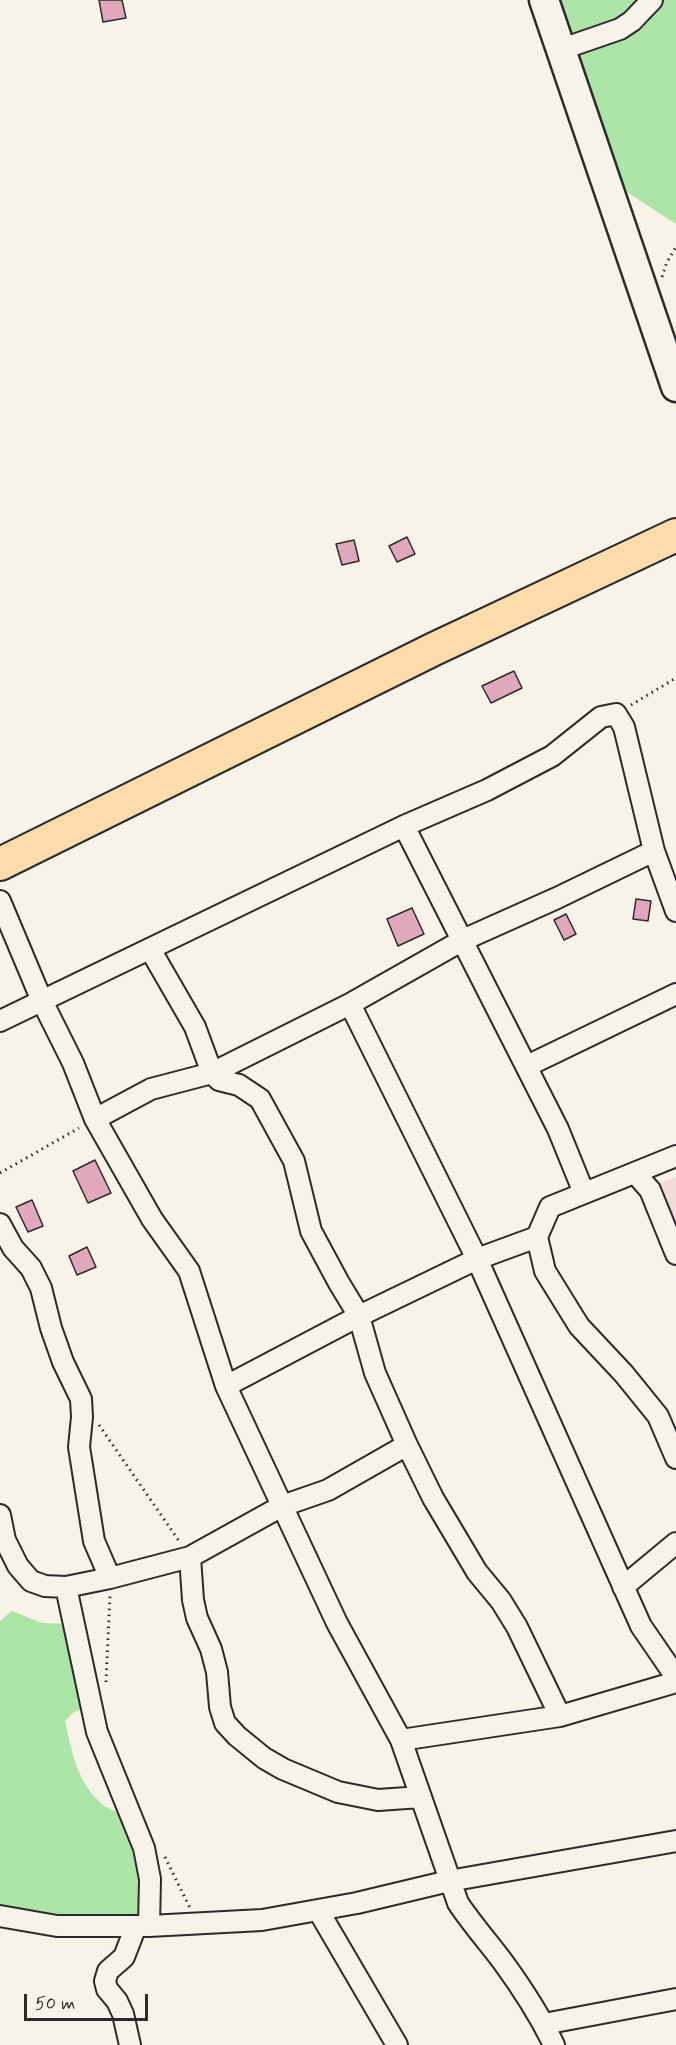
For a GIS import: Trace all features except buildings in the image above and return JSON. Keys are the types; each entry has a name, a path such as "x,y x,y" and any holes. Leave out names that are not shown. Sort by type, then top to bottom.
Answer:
{"main road":[{"path":"0,850 676,521"},
{"path":"0,864 435,649 676,535"}],"street":[{"path":"544,0 676,387"},
{"path":"562,49 620,29 632,21 652,0"},
{"path":"0,1021 404,826 487,790 552,756 601,717 616,714 624,727 654,851 676,911"},
{"path":"404,826 558,1129 584,1193"},
{"path":"95,1119 151,1089 212,1073 350,1004 463,940 654,851"},
{"path":"0,901 42,1001 73,1063 95,1119 152,1219 189,1271 226,1386 337,1623 401,1740 458,1903 473,1926 502,1961 544,2024 554,2045"},
{"path":"150,949 195,1027 212,1073 219,1080 239,1085 260,1099 294,1161 311,1232 359,1316 375,1373 407,1445 433,1498 477,1572 501,1601 517,1628 560,1716"},
{"path":"527,1066 676,994"},
{"path":"350,1004 477,1259 641,1626 676,1677"},
{"path":"676,1156 550,1207 537,1237 545,1271 579,1326 624,1374 658,1416 676,1458"},
{"path":"635,1173 650,1190 676,1254"},
{"path":"0,1224 13,1248 31,1268 41,1288 51,1328 63,1362 81,1399 79,1447 94,1541 110,1578"},
{"path":"226,1386 359,1316 477,1259 537,1237"},
{"path":"0,1515 3,1541 18,1566 31,1581 45,1586 66,1587 190,1557 282,1506 328,1490 407,1445"},
{"path":"623,1587 676,1543"},
{"path":"190,1557 193,1600 197,1618 211,1649 217,1672 219,1707 225,1723 237,1736 264,1758 283,1769 338,1792 378,1800 421,1797"},
{"path":"66,1587 97,1732 144,1848 150,1879 142,1926 124,1957 108,1971 105,1981 107,1989 117,2001 123,2014 130,2045"},
{"path":"401,1740 560,1716 676,1682"},
{"path":"0,1916 57,1926 142,1926 262,1920 449,1881 676,1841"},
{"path":"318,1910 398,2045"},
{"path":"544,2024 676,1999"}],"path":[{"path":"616,714 676,678"},
{"path":"0,1173 95,1119"},
{"path":"81,1399 190,1557"},
{"path":"88,1698 105,1685 110,1578"}],"shaded area":[{"path":"676,1177 676,1224 658,1184"}],"green space":[{"path":"557,0 676,0 676,224 613,183"},
{"path":"12,1611 42,1623 72,1624 85,1708 74,1712 65,1721 73,1755 81,1777 94,1796 103,1805 126,1819 136,1840 138,1852 144,1915 122,1924 0,1912 0,1621"}]}
